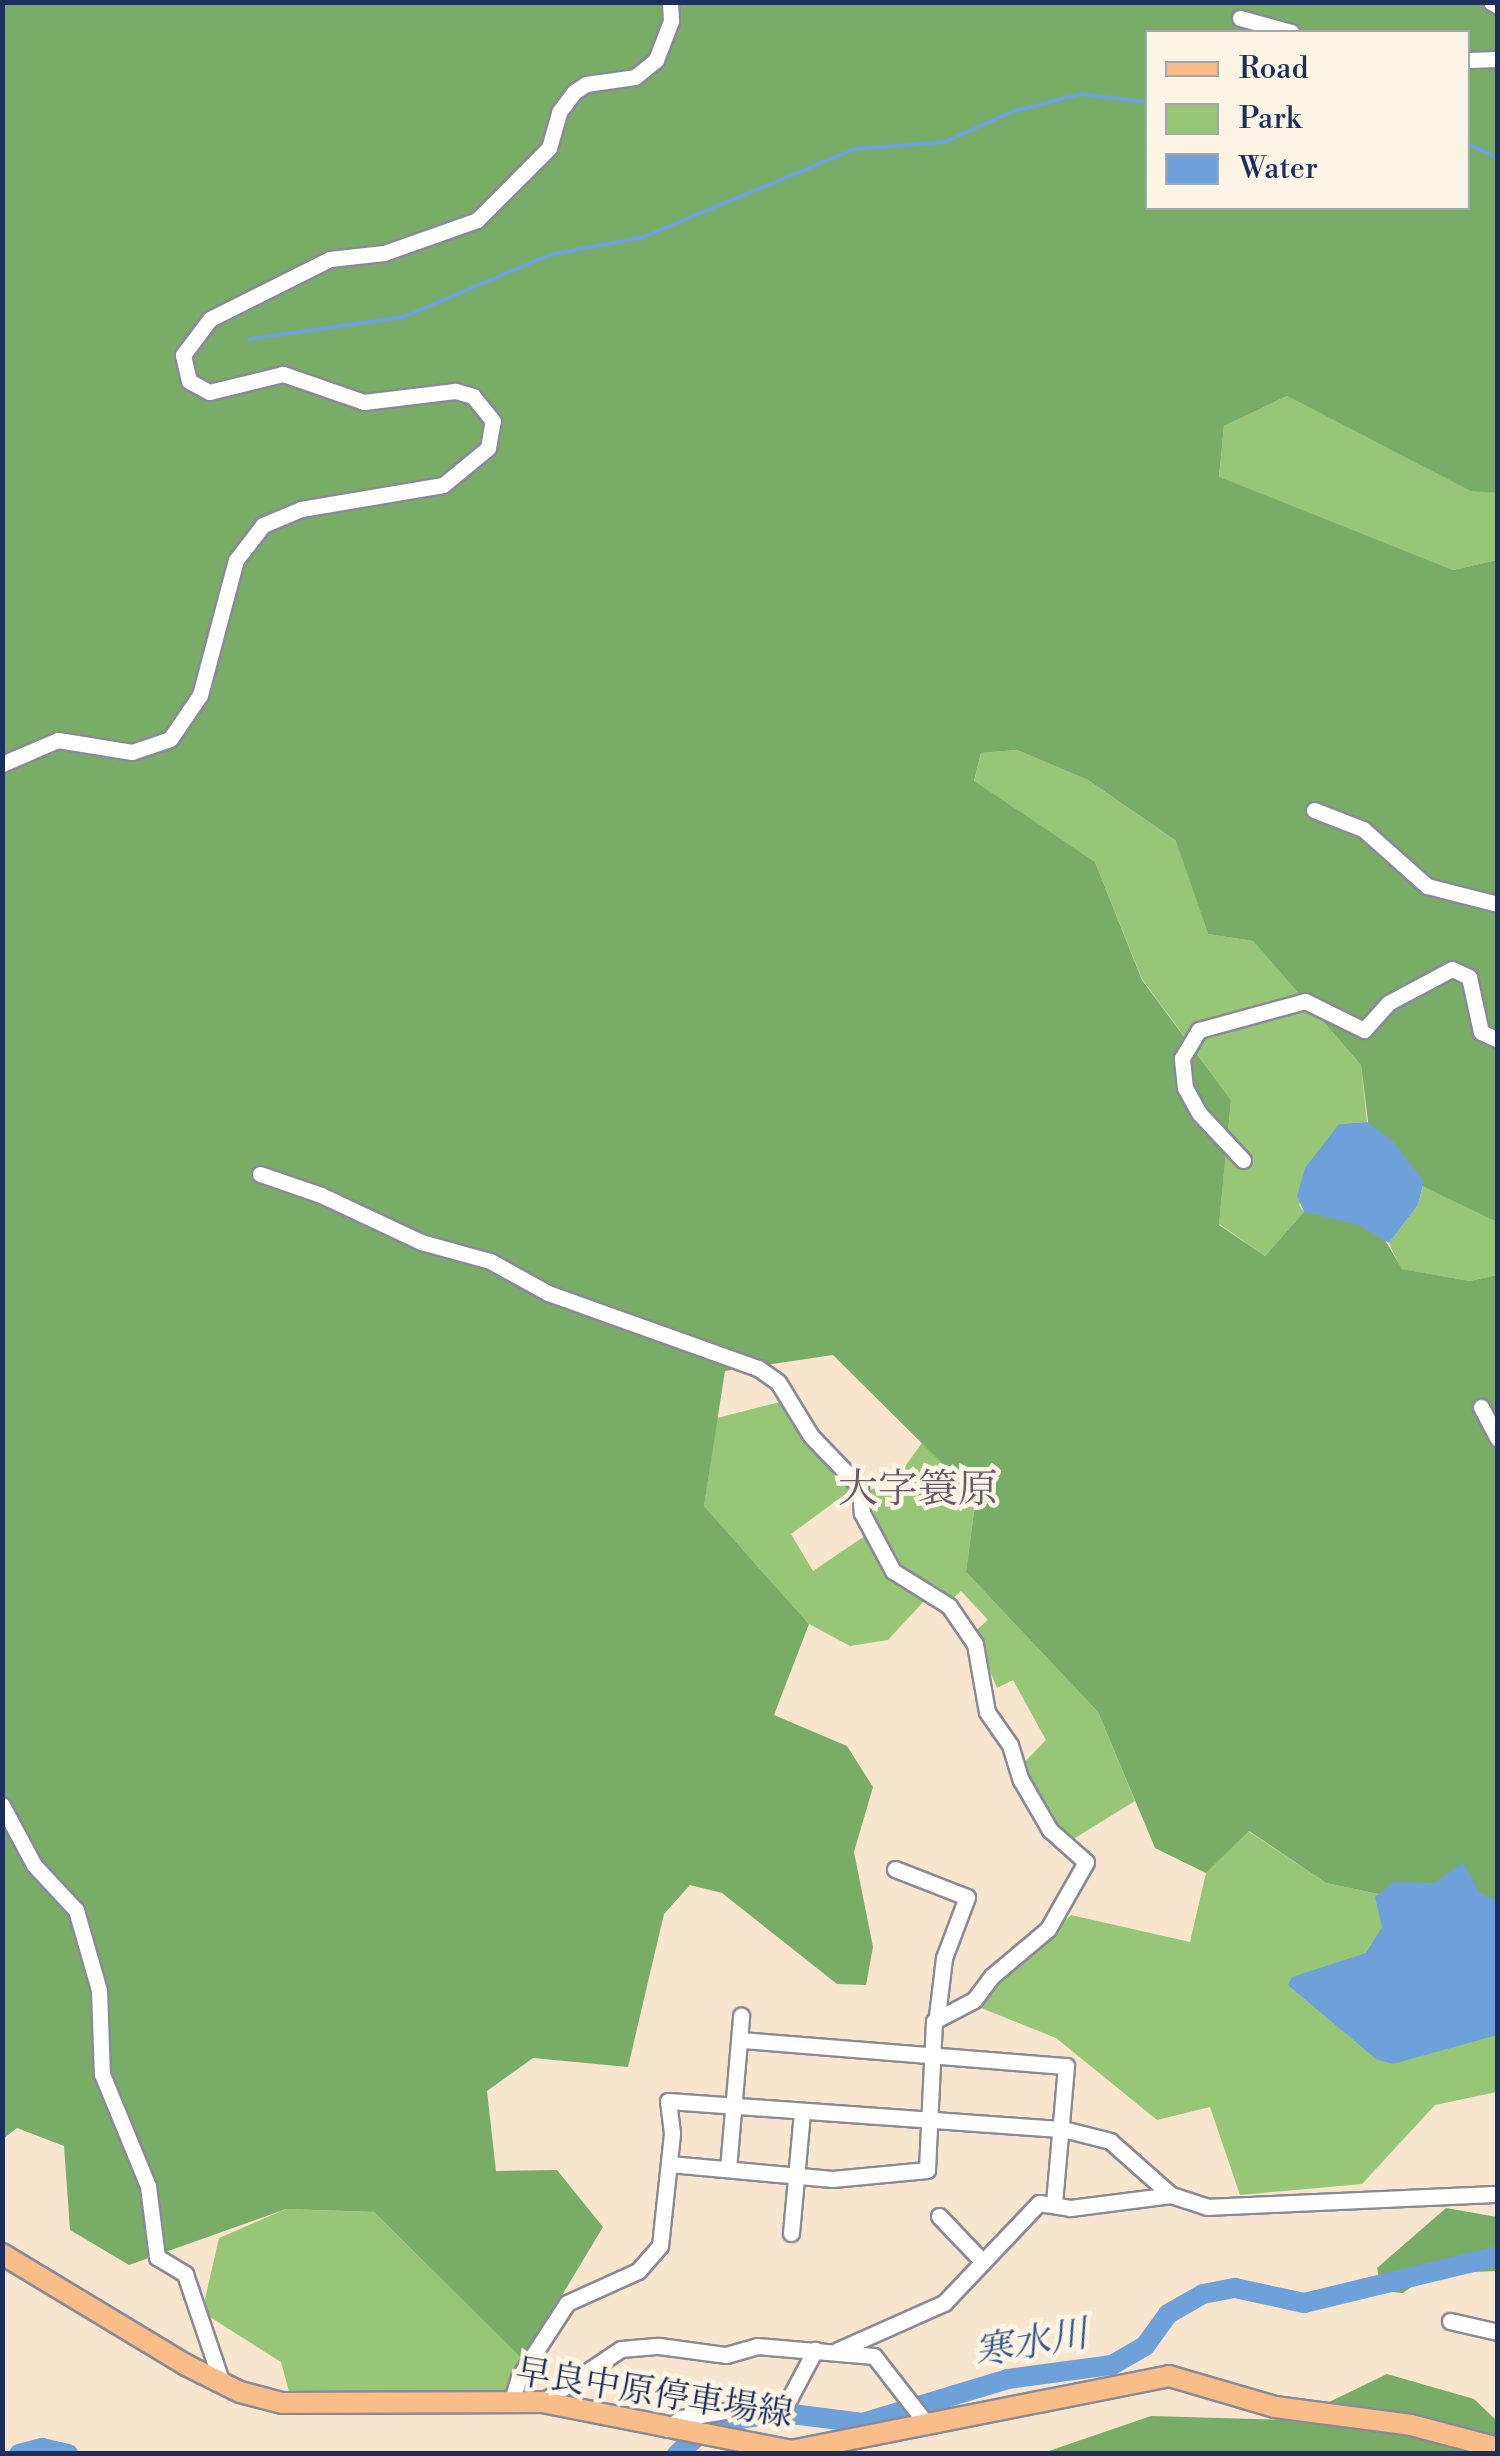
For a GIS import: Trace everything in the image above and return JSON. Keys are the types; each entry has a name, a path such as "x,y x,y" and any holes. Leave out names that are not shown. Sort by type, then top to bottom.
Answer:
{"main road":[{"name":"早良中原停車場線","path":"2,2254 222,2383 262,2399 312,2405 542,2402 767,2452 819,2450 924,2419 1169,2376 1275,2407 1411,2425 1498,2448"}],"street":[{"path":"2,764 58,740 132,752 170,739 200,695 236,560 263,525 300,509 443,485 488,448 493,421 486,405 455,390 364,402 283,374 209,392 189,381 182,355 210,319 330,259 384,252 477,220 549,148 559,112 574,92 586,84 636,77 656,60 670,2"},
{"path":"1240,18 1284,30"},
{"path":"1470,60 1498,59"},
{"path":"1314,810 1353,822 1427,886 1498,904"},
{"path":"1243,1160 1198,1113 1185,1088 1182,1058 1199,1030 1304,1002 1364,1030 1388,1002 1452,969 1469,977 1481,1032 1498,1040"},
{"path":"260,1174 321,1194 421,1242 490,1261 548,1293 758,1368 778,1382 811,1436 860,1486 862,1513 893,1571 949,1606 976,1644 987,1712 1010,1745 1020,1780 1050,1830 1086,1862 1048,1929 992,1976 974,2000 937,2016"},
{"path":"1480,1407 1498,1439"},
{"path":"2,1805 34,1865 76,1910 100,1990 102,2074 148,2186 157,2257 185,2274 222,2383"},
{"path":"670,2164 796,2176 927,2170 932,2056 944,1958 966,1897 895,1869"},
{"path":"728,2169 741,2016"},
{"path":"741,2040 1066,2066 1054,2203"},
{"path":"512,2400 519,2377 567,2304 638,2271 660,2246 670,2164 668,2101 1063,2129 1121,2148 1171,2194"},
{"path":"791,2233 802,2111"},
{"path":"838,2350 944,2303 1030,2209 1054,2203 1070,2208 1171,2194 1232,2208 1401,2193 1498,2194"},
{"path":"939,2216 982,2260"},
{"path":"1450,2321 1498,2332"},
{"path":"542,2402 607,2355 632,2347 726,2355 756,2346 874,2356 924,2419"},
{"path":"671,2429 681,2418 788,2400 815,2350"}],"green space":[{"path":"3,3 1497,3 1497,493 1471,491 1287,396 1224,426 1219,477 1453,570 1497,560 1497,1222 1373,1162 1361,1065 1253,941 1208,934 1176,841 1088,780 1017,750 981,753 974,781 1095,862 1142,980 1231,1100 1219,1225 1265,1256 1304,1212 1352,1184 1402,1269 1470,1281 1497,1275 1497,1919 1326,1883 1249,1831 1206,1873 1155,1848 1098,1712 966,1572 976,1497 833,1355 725,1371 704,1506 809,1624 774,1715 847,1746 873,1787 854,1852 873,1947 866,1985 837,1984 722,1893 690,1885 664,1914 628,2067 533,2058 487,2091 496,2171 557,2170 603,2227 523,2360 374,2212 286,2209 129,2265 70,2230 64,2146 17,2128 3,2139"},
{"path":"1287,396 1471,490 1497,493 1497,560 1453,570 1219,478 1224,426"},
{"path":"1017,750 1088,780 1177,842 1208,934 1253,941 1361,1065 1367,1122 1339,1124 1299,1205 1304,1212 1265,1256 1219,1224 1231,1100 1142,979 1095,862 974,782 981,753"},
{"path":"1424,1181 1497,1222 1497,1275 1470,1281 1401,1269 1389,1243 1418,1205"},
{"path":"784,1401 803,1442 851,1490 791,1534 813,1571 878,1527 868,1492 901,1472 922,1443 976,1497 966,1572 1098,1712 1135,1801 1075,1838 1044,1834 1015,1772 1046,1740 1013,1680 997,1688 974,1632 988,1620 961,1591 944,1607 926,1599 888,1640 850,1646 809,1624 704,1506 717,1418"},
{"path":"1248,1831 1326,1883 1497,1919 1497,2092 1435,2105 1362,2184 1240,2195 1210,2107 1157,2120 1056,2038 976,2006 1071,1915 1190,1942 1206,1873"},
{"path":"1446,2208 1497,2217 1497,2271 1429,2274 1403,2293 1382,2291 1377,2268"},
{"path":"286,2209 374,2212 523,2360 505,2396 291,2399 281,2362 202,2312 219,2238"},
{"path":"1387,2374 1474,2399 1497,2421 1497,2453 1040,2454 1151,2416 1292,2420"}],"water":[{"path":"1367,1122 1391,1139 1424,1181 1418,1205 1389,1243 1359,1225 1304,1212 1297,1196 1305,1168 1339,1124"},
{"path":"1463,1862 1480,1893 1497,1901 1497,2035 1393,2064 1376,2059 1288,1985 1292,1977 1366,1953 1382,1927 1375,1897 1393,1882 1435,1883"}],"waterway":[{"path":"249,339 403,317 549,255 643,237 854,149 945,142 1011,112 1080,94 1145,102"},
{"path":"1470,145 1498,158"},
{"name":"寒水川","path":"677,2454 702,2432 745,2418 784,2413 862,2423 1008,2379 1112,2365 1145,2346 1168,2314 1203,2294 1235,2288 1304,2303 1498,2256"},
{"name":"寒水川","path":"19,2454 42,2448 68,2454"}],"district":[{"name":"大字簑原","path":"918,1490"}]}
